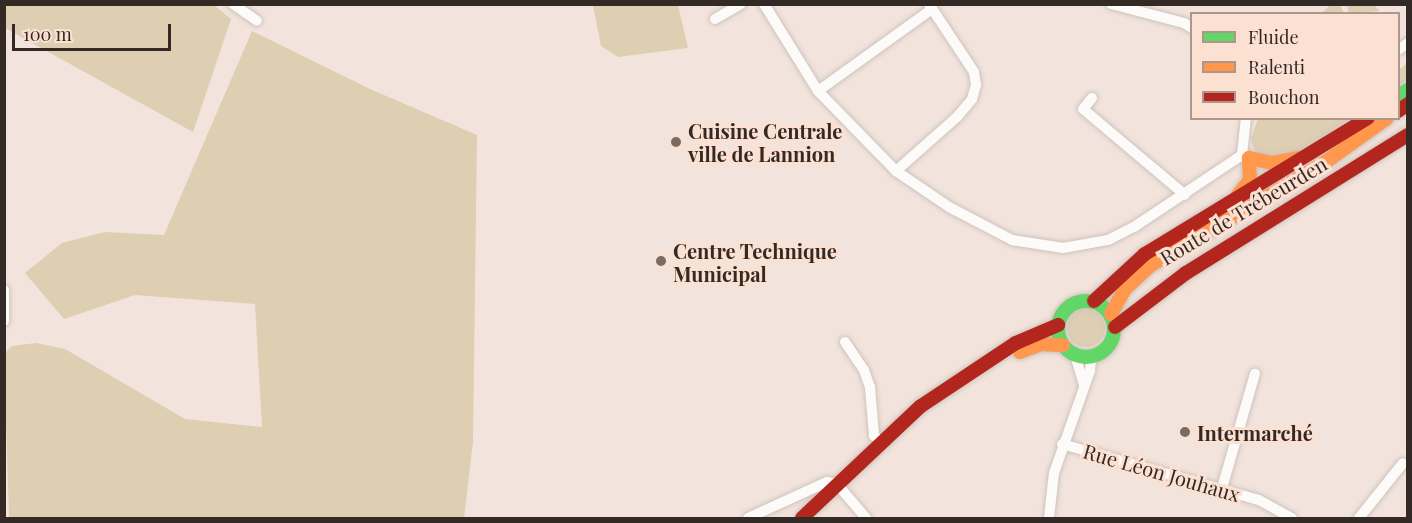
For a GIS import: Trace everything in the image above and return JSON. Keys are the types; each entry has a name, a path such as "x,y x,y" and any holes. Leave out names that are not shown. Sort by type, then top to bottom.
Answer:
{"main road":[{"name":"Route de Trébeurden","path":"1094,301 1145,254 1365,120"},
{"name":"Route de Trébeurden","path":"1113,320 1125,289 1151,265 1324,163 1385,120"},
{"path":"1113,320 1407,135"},
{"path":"1229,204 1250,180 1245,157 1289,162 1319,150"},
{"path":"802,519 881,441 962,376 1016,342 1058,325 1072,305 1094,301 1113,320 1111,343 1091,357 1075,355 1063,345 1058,325"},
{"path":"881,441 1016,353 1041,344 1063,345"}],"street":[{"path":"233,4 257,21"},
{"path":"715,19 741,4"},
{"path":"764,4 818,91 896,171 949,207 1012,240 1063,248 1108,240 1245,157 1246,120"},
{"path":"1111,4 1184,23 1190,27"},
{"path":"818,91 931,7 974,72 976,86 972,99 957,117 896,171"},
{"path":"1092,98 1083,109 1185,195"},
{"path":"4,291 4,321"},
{"path":"845,342 864,370 870,387 872,429 881,441"},
{"path":"1075,355 1084,385"},
{"path":"1049,519 1054,473 1084,385 1091,357"},
{"path":"1222,488 1255,374"},
{"name":"Rue Léon Jouhaux","path":"1062,444 1222,488 1275,507 1292,519"},
{"path":"1359,519 1403,463"},
{"path":"748,519 826,483 837,484 866,519"}],"shaded area":[{"path":"5,4 214,5 231,19 193,132 5,28"},
{"path":"1331,4 1340,5 1344,12 1323,12"},
{"path":"593,5 678,5 688,48 618,57 601,46"},
{"path":"1347,5 1375,5 1379,11 1364,12 1349,12"},
{"path":"252,31 370,89 477,135 473,442 464,518 9,518 4,354 12,346 36,343 65,349 185,419 262,427 255,304 135,295 64,319 25,273 62,243 105,232 164,235"},
{"path":"1407,63 1407,80 1400,85 1400,69"},
{"path":"1258,120 1348,120 1299,152 1278,157 1258,154 1251,139"},
{"path":"1086,309 1099,315 1105,328 1099,341 1086,347 1073,341 1067,328 1073,315"}],"traffic: fast":[{"path":"1400,95 1408,90"},
{"path":"1080,301 1092,301 1102,305 1110,313 1114,329 1110,345 1102,353 1092,357 1080,357 1070,353 1062,345 1058,335 1058,323 1062,313 1070,305 1080,301"}],"traffic: slow":[{"path":"1111,314 1125,289 1151,265 1324,163 1384,120"},
{"path":"1238,195 1250,180 1249,158 1272,163 1298,158"},
{"path":"1020,352 1041,344 1063,345"}],"traffic: jam":[{"path":"1400,110 1408,104"},
{"path":"1094,301 1145,254 1365,120"},
{"path":"1115,327 1186,273 1408,135"},
{"path":"802,518 921,406 1016,343 1058,325"}],"place":[{"name":"Cuisine Centrale ville de Lannion","path":"676,142"},
{"name":"Centre Technique Municipal","path":"661,261"},
{"name":"Intermarché","path":"1185,432"}]}
